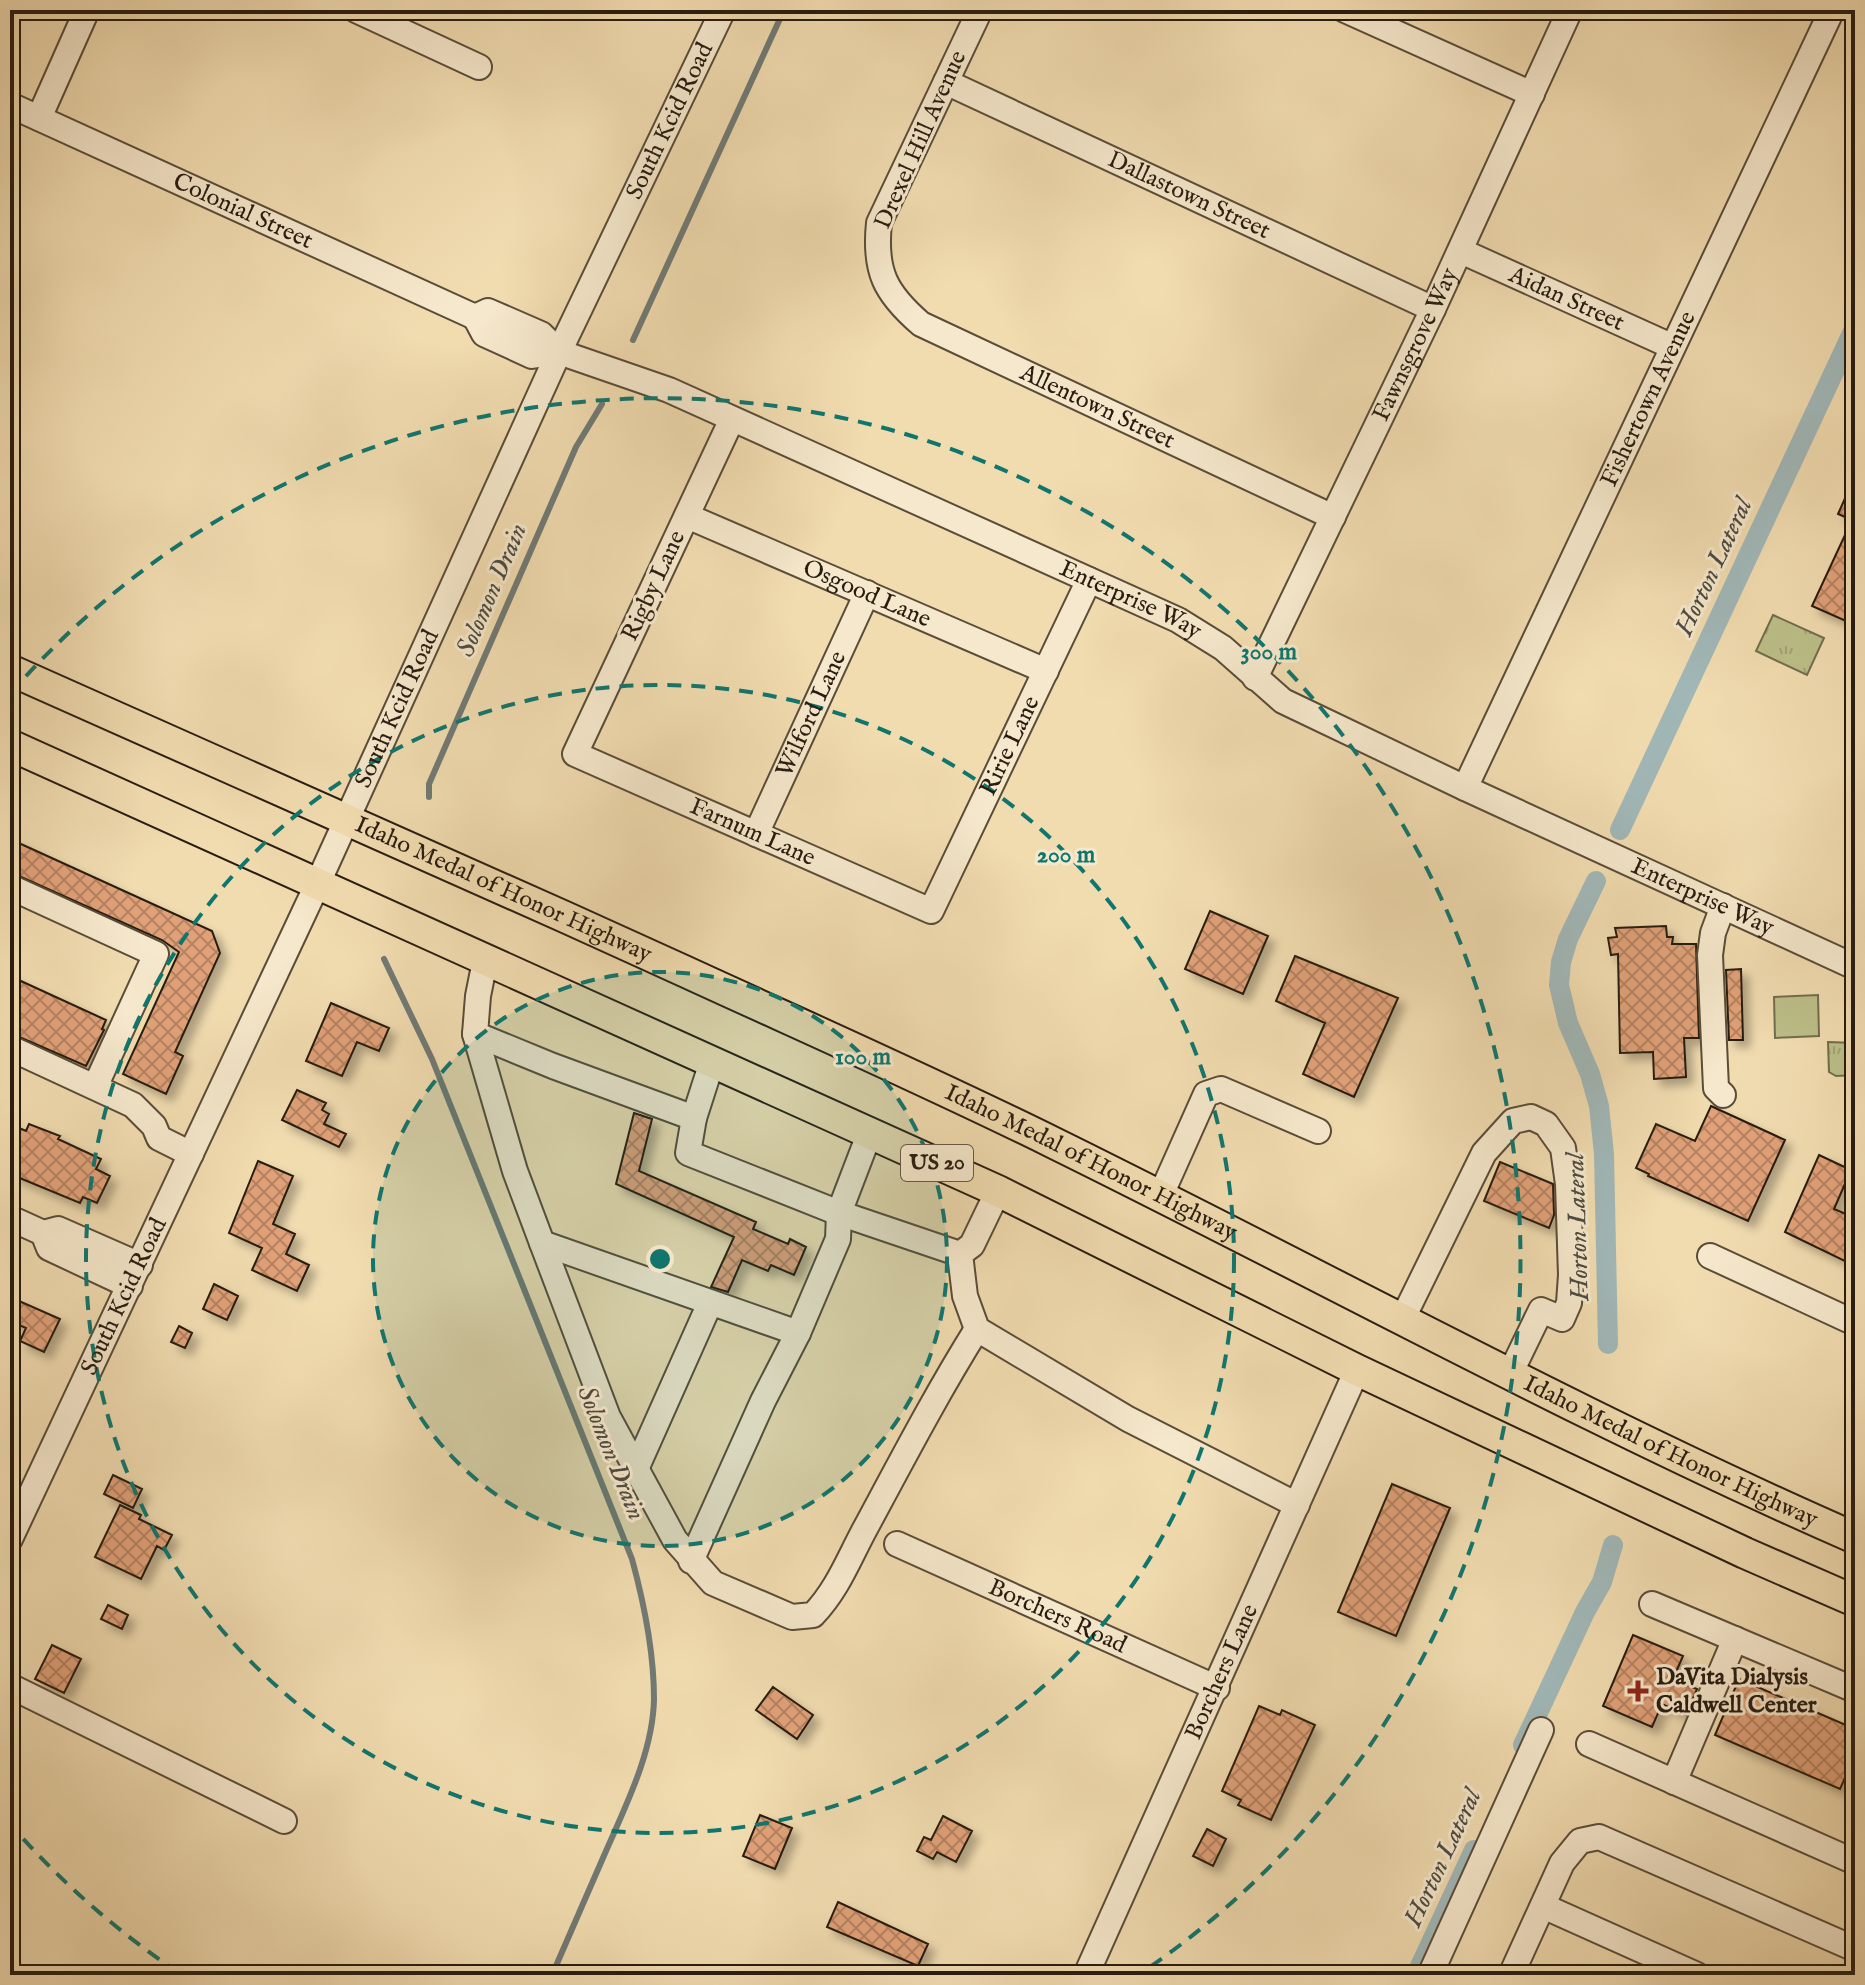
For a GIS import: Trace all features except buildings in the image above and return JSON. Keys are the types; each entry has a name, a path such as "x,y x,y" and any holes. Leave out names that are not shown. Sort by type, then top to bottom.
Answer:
{"main road":[{"name":"Idaho Medal of Honor Highway","path":"10,670 347,817 914,1076 1758,1496 1855,1538"},
{"name":"US 20","path":"10,745 998,1191 1357,1370 1745,1553 1855,1601"}],"street":[{"path":"39,118 87,10"},
{"path":"356,10 479,67"},
{"name":"South Kcid Road","path":"10,1539 317,885 559,352 723,10"},
{"name":"Drexel Hill Avenue","path":"882,273 876,250 879,223 980,10"},
{"path":"1345,10 1532,94"},
{"name":"Fawnsgrove Way","path":"1255,678 1461,251 1570,10"},
{"name":"Fishertown Avenue","path":"1465,788 1832,10"},
{"name":"Dallastown Street","path":"946,82 1433,309"},
{"name":"Colonial Street","path":"10,105 475,317 488,311 541,334 559,352"},
{"name":"Aidan Street","path":"1461,251 1671,346"},
{"name":"Allentown Street","path":"882,273 897,304 921,324 1333,517"},
{"name":"Enterprise Way","path":"559,352 669,390 1178,620 1223,648 1283,701 1723,906 1852,959"},
{"name":"Rigby Lane","path":"575,754 732,419"},
{"name":"Osgood Lane","path":"687,516 1046,671"},
{"name":"Ririe Lane","path":"931,911 1089,580"},
{"name":"Wilford Lane","path":"756,834 867,593"},
{"name":"Farnum Lane","path":"575,754 931,911"},
{"path":"10,887 156,954 95,1087"},
{"path":"1723,906 1713,933 1710,955 1716,1088 1723,1095"},
{"path":"485,961 475,1034 515,1171 608,1417 675,1540 713,1583 792,1617 813,1615 831,1596 977,1329"},
{"path":"475,1034 694,1118"},
{"path":"10,1048 133,1105 154,1126 159,1138 191,1154"},
{"path":"712,1062 694,1118 688,1153 839,1213 960,1254"},
{"path":"1160,1197 1206,1094 1221,1089 1318,1131"},
{"path":"1402,1320 1484,1153 1513,1121 1531,1117 1546,1124 1563,1148 1568,1184 1569,1303 1562,1319 1541,1310 1510,1374"},
{"path":"691,1561 757,1414 798,1333 838,1239 839,1213 870,1132"},
{"path":"960,1254 972,1245 998,1191"},
{"path":"10,1218 43,1233 58,1229 135,1275"},
{"path":"542,1243 798,1333"},
{"path":"960,1254 965,1296 977,1329 1128,1419 1297,1505"},
{"path":"1710,1256 1855,1323"},
{"path":"636,1469 710,1303"},
{"name":"Borchers Lane","path":"1086,1975 1357,1370"},
{"name":"Borchers Road","path":"897,1544 1217,1688"},
{"path":"1652,1604 1855,1690"},
{"path":"1674,1782 1735,1639"},
{"path":"10,1686 284,1821"},
{"path":"1430,1975 1541,1730"},
{"path":"1589,1744 1853,1854"},
{"path":"1511,1975 1562,1863 1580,1841 1599,1837 1855,1949"},
{"path":"1543,1906 1697,1975"}],"green space":[{"path":"1773,615 1824,638 1807,675 1756,651"},
{"path":"1818,995 1819,1036 1775,1038 1774,997"},
{"path":"1828,1042 1855,1043 1855,1075 1836,1076 1829,1072"}],"waterway":[{"name":"Solomon Drain","path":"633,340 784,10"},
{"name":"Horton Lateral","path":"1620,830 1855,327"},
{"name":"Solomon Drain","path":"429,797 429,784 576,447 602,404"},
{"name":"Horton Lateral","path":"1596,881 1568,939 1561,962 1559,985 1568,1023 1590,1074 1599,1106 1604,1154 1608,1344"},
{"name":"Solomon Drain","path":"384,959 432,1059 632,1559 648,1628 654,1699 644,1757 552,1975"},
{"name":"Horton Lateral","path":"1523,1745 1602,1582 1613,1545"},
{"name":"Horton Lateral","path":"1416,1975 1474,1850"}],"place":[{"name":"DaVita Dialysis Caldwell Center","path":"1638,1691"}]}
